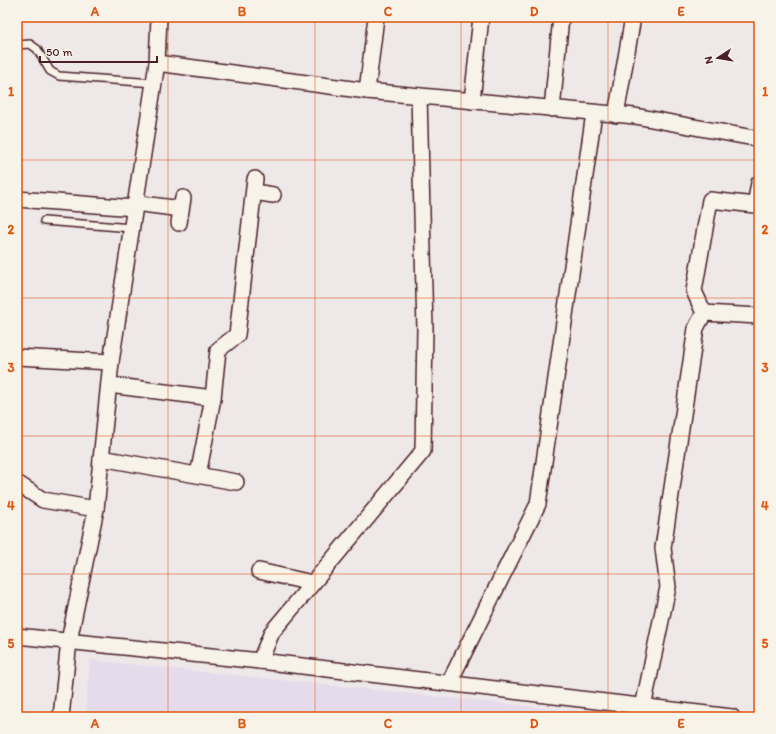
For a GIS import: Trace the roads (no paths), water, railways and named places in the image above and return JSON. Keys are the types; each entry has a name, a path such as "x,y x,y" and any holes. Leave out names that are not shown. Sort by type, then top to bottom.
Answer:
{"street":[{"path":"61,717 69,641 96,509 111,362 157,63 159,17"},
{"path":"367,90 376,17"},
{"path":"472,101 482,17"},
{"path":"552,109 561,17"},
{"path":"616,115 633,17"},
{"path":"157,63 420,96 635,116 759,139"},
{"path":"260,661 272,632 423,450 425,329 420,96"},
{"path":"449,683 538,504 594,113"},
{"path":"704,313 694,291 710,200 755,205 759,183"},
{"path":"198,475 213,398 218,350 237,335 255,186 273,195"},
{"path":"17,199 135,205 181,210"},
{"path":"643,707 668,587 663,548 696,328 704,313"},
{"path":"704,313 759,316"},
{"path":"17,357 111,362"},
{"path":"109,385 213,398"},
{"path":"101,458 236,482"},
{"path":"17,483 43,500 96,509"},
{"path":"259,571 312,583"},
{"path":"17,636 260,661 732,717"}],"lane":[{"path":"17,45 30,44 37,49 50,71 58,76 154,83"},
{"path":"44,222 132,228"}]}
